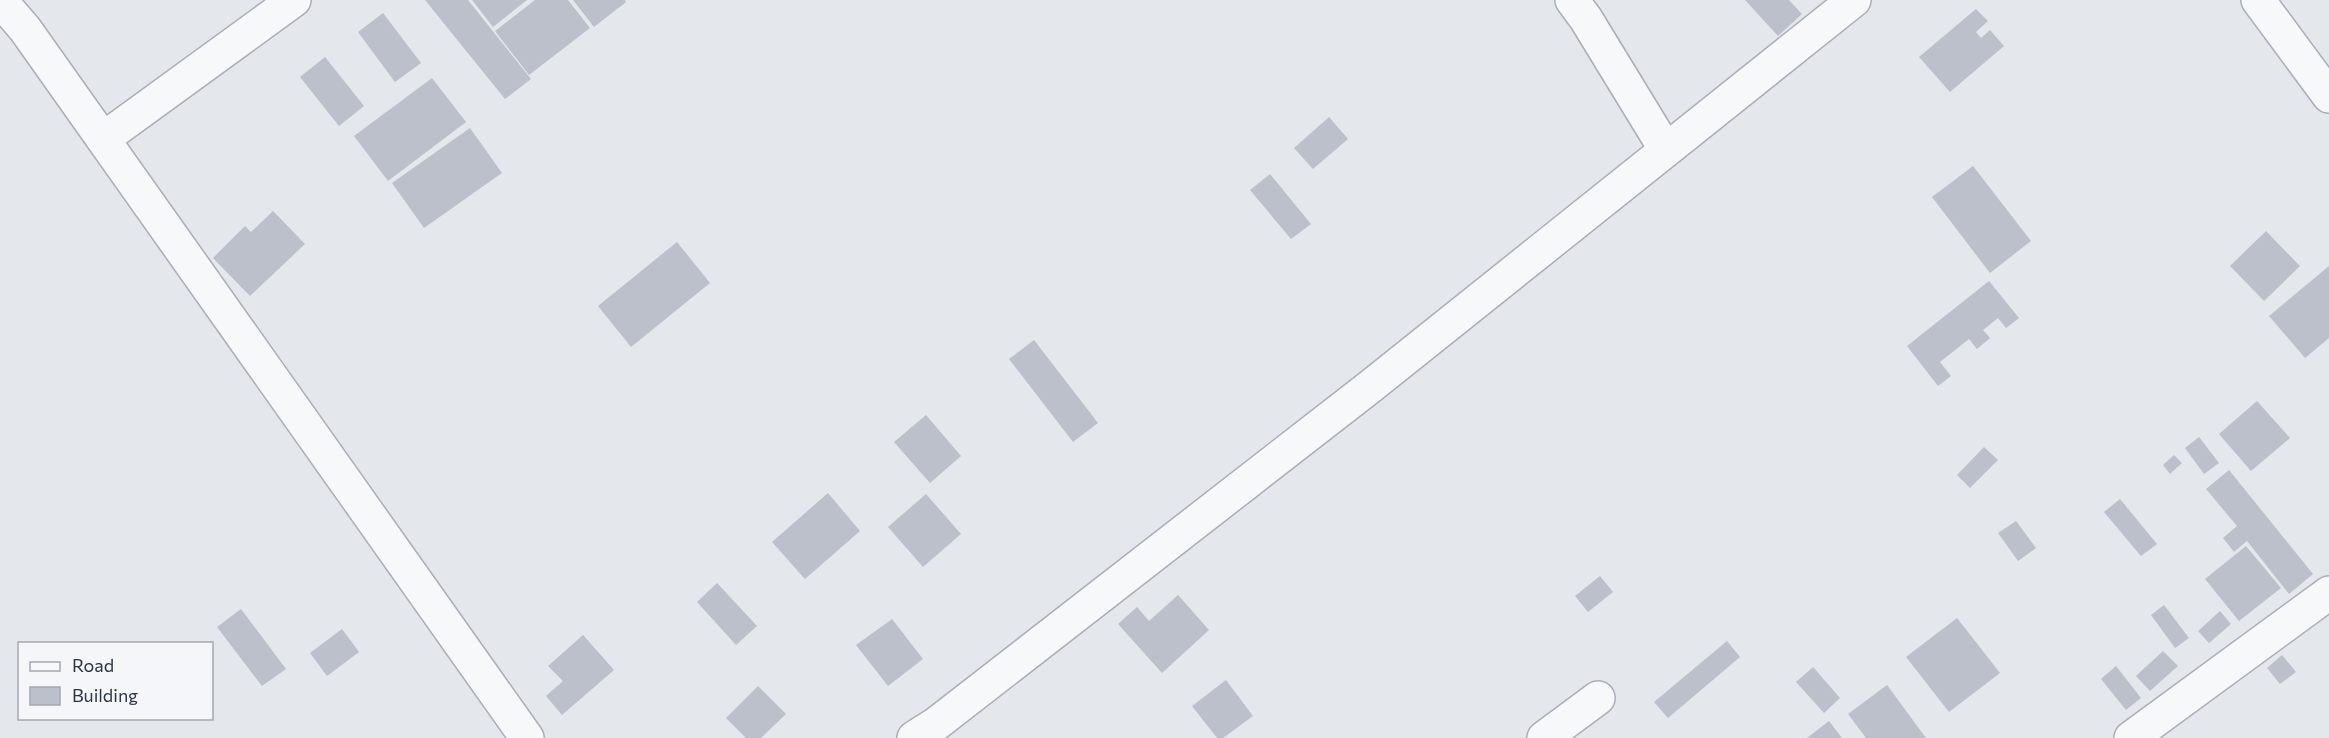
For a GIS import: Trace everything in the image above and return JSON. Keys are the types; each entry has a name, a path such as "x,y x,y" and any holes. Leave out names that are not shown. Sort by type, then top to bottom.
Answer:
{"street":[{"path":"0,0 25,29 527,738"},
{"path":"103,139 294,0"},
{"path":"1572,0 1666,150"},
{"path":"914,738 936,724 1371,386 1854,0"},
{"path":"2258,0 2329,96"},
{"path":"2131,738 2329,593"},
{"path":"1544,738 1598,698"}],"building":[{"path":"425,0 468,0 531,79 505,99"},
{"path":"472,0 527,0 493,27"},
{"path":"535,0 568,0 590,28 529,75 495,31"},
{"path":"573,0 625,0 626,2 594,27"},
{"path":"1745,0 1789,0 1802,14 1778,36"},
{"path":"1976,9 1988,21 1976,32 1981,38 1990,30 2004,46 1950,92 1919,57"},
{"path":"383,13 421,63 395,82 358,32"},
{"path":"325,57 364,106 339,126 300,77"},
{"path":"432,78 466,122 388,181 354,136"},
{"path":"1329,117 1348,139 1313,169 1294,148"},
{"path":"470,128 502,173 424,228 392,183"},
{"path":"1973,166 2031,241 1990,273 1932,197"},
{"path":"1270,174 1311,224 1291,239 1250,190"},
{"path":"273,211 305,244 250,296 213,258 245,226 251,232"},
{"path":"2266,231 2300,266 2264,301 2230,266"},
{"path":"677,242 710,283 631,347 598,306"},
{"path":"2329,266 2329,338 2305,358 2269,316"},
{"path":"1989,281 2019,318 2006,328 1998,318 1983,330 1990,338 1977,349 1969,339 1940,362 1951,376 1938,386 1907,346"},
{"path":"1034,340 1098,423 1073,442 1009,359"},
{"path":"2257,401 2290,438 2251,471 2219,434"},
{"path":"926,415 961,456 930,483 894,442"},
{"path":"2199,437 2219,463 2204,474 2185,448"},
{"path":"1984,447 1998,460 1970,488 1957,475"},
{"path":"2174,455 2182,463 2170,474 2163,465"},
{"path":"2229,470 2313,574 2289,594 2247,541 2234,552 2223,538 2237,526 2206,489"},
{"path":"828,493 860,531 805,579 772,542"},
{"path":"926,494 961,534 923,567 888,527"},
{"path":"2120,499 2157,544 2141,556 2104,512"},
{"path":"2016,521 2036,548 2018,561 1998,533"},
{"path":"2246,546 2281,588 2239,621 2205,579"},
{"path":"1600,576 1613,592 1588,612 1575,596"},
{"path":"717,583 757,626 736,645 697,602"},
{"path":"1178,595 1209,630 1162,673 1118,624 1137,607 1149,621"},
{"path":"2164,605 2189,638 2175,648 2151,615"},
{"path":"241,609 286,669 262,686 217,627"},
{"path":"2220,611 2231,624 2209,643 2198,631"},
{"path":"1957,618 2000,673 1949,712 1906,657"},
{"path":"892,619 923,659 888,686 856,645"},
{"path":"342,629 359,652 327,676 310,653"},
{"path":"583,635 614,670 562,715 546,696 563,681 548,666"},
{"path":"1727,641 1740,657 1668,718 1654,702"},
{"path":"2163,651 2178,666 2150,691 2136,676"},
{"path":"2282,655 2296,672 2280,684 2267,668"},
{"path":"2116,666 2141,698 2126,710 2101,679"},
{"path":"1813,667 1840,698 1824,713 1796,682"},
{"path":"1226,680 1253,716 1223,738 1217,738 1192,706"},
{"path":"1887,685 1926,738 1866,738 1848,714"},
{"path":"758,686 786,714 761,738 746,738 726,718"},
{"path":"1829,721 1842,738 1807,738"}]}
